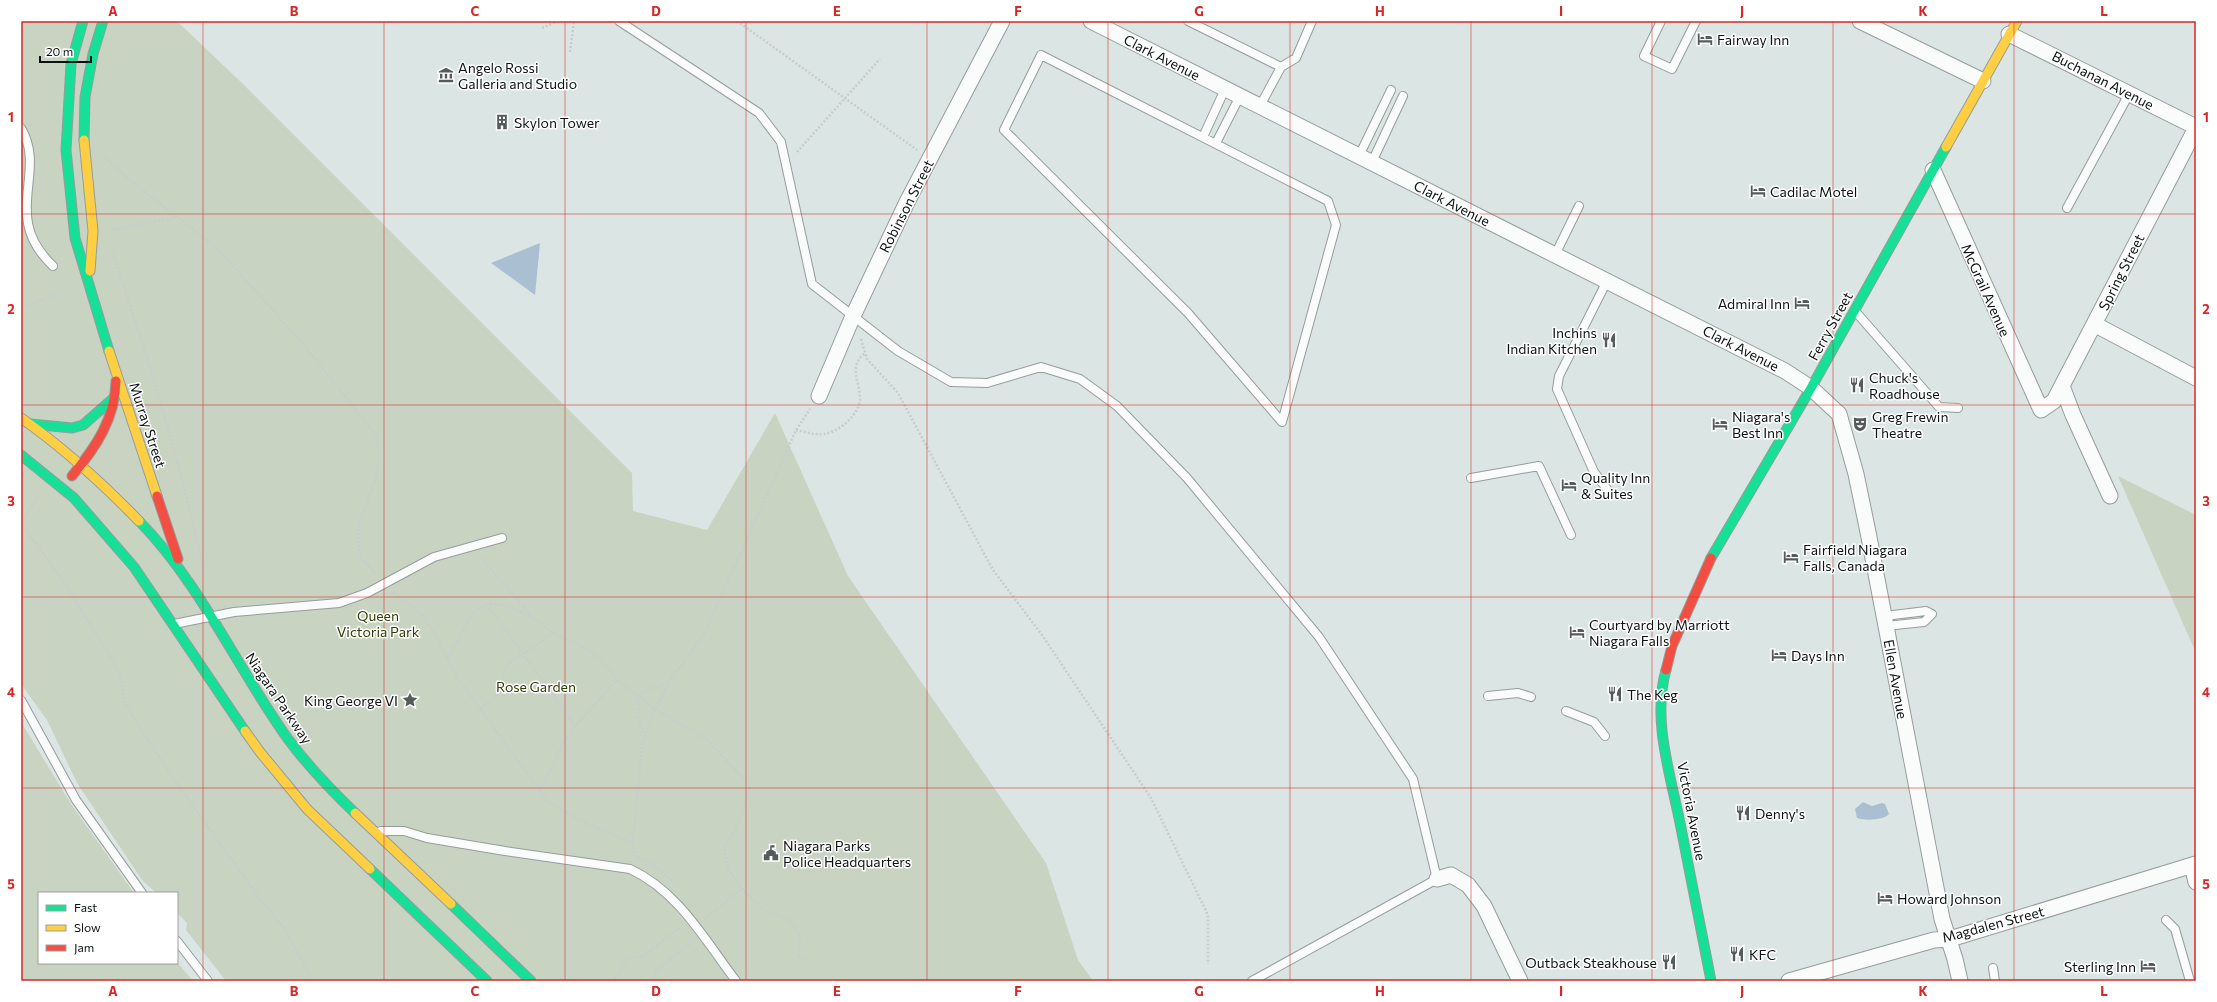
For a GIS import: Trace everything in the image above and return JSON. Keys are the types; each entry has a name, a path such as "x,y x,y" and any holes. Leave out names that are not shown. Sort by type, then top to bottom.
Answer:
{"main road":[{"name":"Murray Street","path":"83,21 78,36 69,80 66,150 75,238 116,370 184,576"},
{"name":"Murray Street","path":"89,282 93,231 84,146 84,97 93,54 103,21"},
{"name":"Ferry Street","path":"1672,646 1707,565 1811,388 2017,21"},
{"path":"62,488 109,424 114,409 116,370"},
{"path":"30,424 72,428 83,424 115,397"},
{"name":"Niagara Parkway","path":"21,418 81,464 134,513 184,576 274,719 304,761 337,797 531,981"},
{"path":"21,455 62,488 86,510 121,551 173,624 260,752 302,804 487,981"},
{"name":"Victoria Avenue","path":"1672,646 1661,687 1660,712 1669,769 1711,981"}],"street":[{"name":"Robinson Street","path":"819,396 853,316 930,158 1002,21"},
{"name":"Clark Avenue","path":"1091,21 1786,370 1811,388"},
{"path":"1860,21 1983,81"},
{"name":"Buchanan Avenue","path":"2009,34 2196,128"},
{"name":"Spring Street","path":"2041,410 2054,401 2196,128"},
{"name":"McGrail Avenue","path":"1933,170 2041,410"},
{"path":"2094,324 2196,378"},
{"path":"2062,386 2073,415 2110,496"},
{"name":"Ellen Avenue","path":"1811,388 1839,414 1856,474 1886,621 1924,831 1942,920 1950,939 1960,981"},
{"path":"2194,865 2196,882"},
{"name":"Magdalen Street","path":"1788,981 1934,940 1950,939 2194,865"},
{"path":"1437,879 1451,876 1468,885 1484,906 1520,981"}],"lane":[{"path":"619,21 759,114 781,142 812,284 898,351 951,382 987,383 1041,368 1080,379 1117,406 1187,478 1322,643 1413,779 1437,879 1252,981"},
{"path":"1188,21 1281,67"},
{"path":"1260,106 1281,67 1296,58 1312,21"},
{"path":"1661,21 1644,56 1672,69 1696,21"},
{"path":"1041,55 1203,137 1328,201 1336,225 1282,422 1188,313 1004,130 1041,55"},
{"path":"1203,137 1225,89"},
{"path":"1365,159 1391,90"},
{"path":"2067,208 2129,94"},
{"path":"1216,143 1240,96"},
{"path":"1365,159 1403,96"},
{"path":"21,128 26,136 28,159 23,215 35,248 53,266"},
{"path":"1555,255 1580,206"},
{"path":"1607,281 1559,376 1557,389 1594,472 1607,488"},
{"path":"1854,311 1939,407 1958,408"},
{"path":"1471,478 1539,466 1571,536"},
{"path":"173,624 211,618 234,612 339,603 367,593 434,557 502,538"},
{"path":"1488,696 1518,693 1532,697"},
{"path":"21,700 76,800 141,892"},
{"path":"1566,710 1594,722 1605,736"},
{"path":"374,831 404,831 427,838 630,869 658,885 702,934 736,981"},
{"path":"2166,920 2175,930 2190,981"},
{"path":"178,942 208,981"},
{"path":"1992,968 1995,981"}],"path":[{"path":"542,28 558,21"},
{"path":"570,52 574,21"},
{"path":"737,21 930,158"},
{"path":"786,164 880,59"},
{"path":"106,231 177,216"},
{"path":"111,250 129,300 187,497 205,578"},
{"path":"21,307 59,294"},
{"path":"853,316 867,359 898,393 993,570 1046,641 1151,798 1208,915 1208,964"},
{"path":"796,430 825,434 843,426 853,414 860,400 855,370 859,358 865,353"},
{"path":"805,959 798,957 800,942 797,929 783,916 766,912 742,889 728,869 724,848 739,824 748,793 749,784 707,740 655,709 670,682 704,634 796,430 819,396"},
{"path":"42,489 21,523 61,578 113,661 120,678 124,701 140,728 173,778 260,899 284,928 313,981"},
{"path":"197,558 202,562"},
{"path":"447,659 471,615 478,608 487,604 497,604 519,610 535,619"},
{"path":"487,604 575,726"},
{"path":"480,708 495,699 500,693 509,663 523,655 554,632"},
{"path":"540,791 563,744 575,726 617,680"},
{"path":"645,738 638,716 639,704 636,695 670,682"},
{"path":"696,927 742,889"},
{"path":"612,981 620,974 627,959 635,956 644,956 689,919"},
{"path":"653,981 656,971 702,934"}],"green space":[{"name":"Queen Victoria Park","path":"21,21 174,21 181,25 243,84 632,473 633,511 707,530 775,413 848,576 1046,863 1078,960 1093,981 226,981 186,930 187,923 178,914 178,892 155,892 142,880 77,783 47,720 21,684"},
{"path":"2118,476 2196,515 2196,653"},
{"path":"21,722 71,804 133,892 38,892 38,964 178,963 193,981 21,981"}],"water":[{"path":"540,243 535,295 491,263"},
{"path":"1863,802 1872,806 1882,803 1885,804 1889,814 1883,818 1857,818 1855,809"}],"traffic: fast":[{"path":"83,21 71,64 66,150 75,238 109,351"},
{"path":"84,140 85,97 93,54 103,21"},
{"path":"1711,558 1811,388 1946,147"},
{"path":"31,424 72,428 83,425 115,397"},
{"path":"21,455 74,498 134,567 245,731"},
{"path":"139,521 161,546 200,599 269,712 288,739 320,778 355,813"},
{"path":"1666,670 1662,689 1661,708 1664,746 1711,981"},
{"path":"370,869 487,981"},
{"path":"451,904 531,981"}],"traffic: slow":[{"path":"1946,147 2017,21"},
{"path":"84,140 93,231 90,271"},
{"path":"109,351 157,496"},
{"path":"21,418 37,429 82,466 139,521"},
{"path":"245,731 260,752 307,809 370,869"},
{"path":"355,813 451,904"}],"traffic: jam":[{"path":"72,476 89,454 103,432 112,408 116,381"},
{"path":"157,496 178,559"},
{"path":"1666,670 1672,646 1711,558"}],"place":[{"name":"Fairway Inn","path":"1705,39"},
{"name":"Angelo Rossi Galleria and Studio","path":"446,75"},
{"name":"Skylon Tower","path":"502,122"},
{"name":"Cadilac Motel","path":"1758,191"},
{"name":"Admiral Inn","path":"1802,303"},
{"name":"Inchins Indian Kitchen","path":"1609,340"},
{"name":"Chuck's Roadhouse","path":"1857,385"},
{"name":"Niagara's Best Inn","path":"1720,424"},
{"name":"Greg Frewin Theatre","path":"1860,424"},
{"name":"Quality Inn & Suites","path":"1569,485"},
{"name":"Fairfield Niagara Falls, Canada","path":"1791,557"},
{"name":"Courtyard by Marriott Niagara Falls","path":"1577,632"},
{"name":"Days Inn","path":"1779,655"},
{"name":"The Keg","path":"1615,694"},
{"name":"King George VI","path":"410,700"},
{"name":"Denny's","path":"1743,813"},
{"name":"Niagara Parks Police Headquarters","path":"771,853"},
{"name":"Howard Johnson","path":"1885,898"},
{"name":"KFC","path":"1737,954"},
{"name":"Outback Steakhouse","path":"1669,962"},
{"name":"Sterling Inn","path":"2148,966"}],"park label":[{"name":"Rose Garden","path":"536,686"}]}
